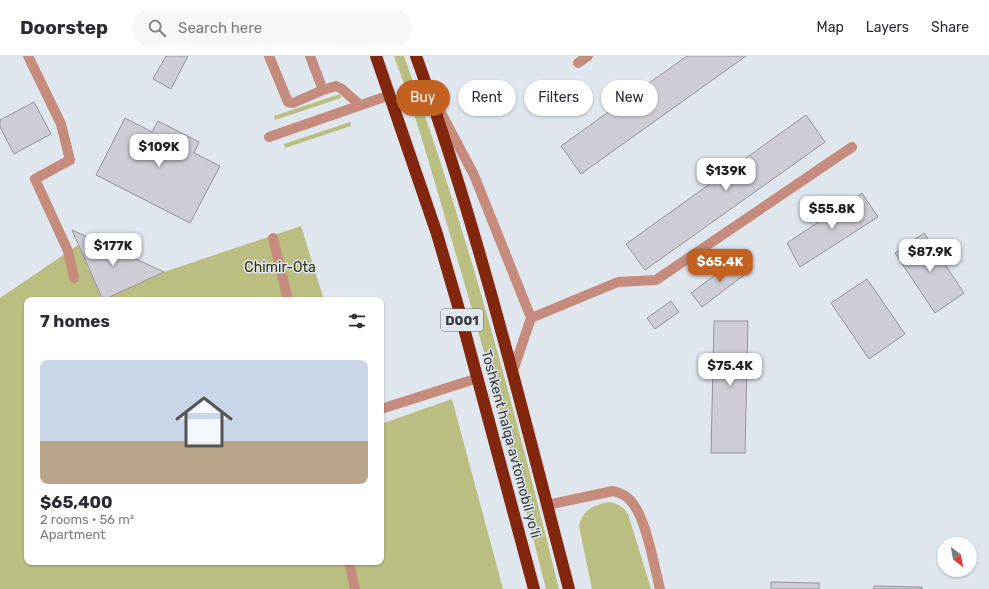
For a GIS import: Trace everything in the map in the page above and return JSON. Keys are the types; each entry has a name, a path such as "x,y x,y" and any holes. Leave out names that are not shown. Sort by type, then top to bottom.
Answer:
{"highway":[{"name":"Toshkent halqa avtomobil yo'li","path":"376,56 437,234 478,378 534,589"},
{"name":"Toshkent halqa avtomobil yo'li","path":"416,56 425,80"},
{"name":"Toshkent halqa avtomobil yo'li","path":"437,116 473,230 569,589"}],"lane":[{"path":"28,56 61,124 70,160 35,179 68,251 74,278"},
{"path":"269,56 288,102 293,103 336,86 342,89 360,105"},
{"path":"310,56 323,90"},
{"path":"578,63 588,56"},
{"path":"269,137 390,95"},
{"path":"443,116 474,175 531,318 512,374"},
{"path":"531,318 618,282 656,280 852,148"},
{"path":"273,238 287,297"},
{"path":"384,408 478,378"},
{"path":"547,505 613,491 622,494 629,499 639,515 660,589"},
{"path":"350,565 356,589"}],"green space":[{"path":"394,56 404,56 412,80 402,80"},
{"path":"340,94 341,98 275,120 274,116"},
{"path":"414,116 425,116 449,188 489,321 559,589 546,589 486,359"},
{"path":"350,122 351,126 285,148 284,144"},
{"name":"Chimir-Ota","path":"301,226 323,297 108,297 164,272"},
{"name":"Chimir-Ota","path":"78,245 102,297 24,297 24,565 384,565 384,423 452,399 503,589 0,589 0,298"},
{"path":"609,502 620,506 628,514 651,589 592,589 579,526 586,512 594,506"}],"building":[{"path":"166,56 188,56 171,89 153,79"},
{"path":"687,56 746,56 581,174 561,146 603,116 658,116 658,80 653,80"},
{"path":"34,102 51,134 14,154 0,127 0,120"},
{"path":"806,115 825,142 645,270 626,244"},
{"path":"125,118 152,132 158,121 199,142 194,153 220,166 190,223 96,175"},
{"path":"862,193 878,217 800,267 787,243"},
{"path":"72,230 164,272 110,297 102,297"},
{"path":"924,233 964,293 935,313 895,253"},
{"path":"738,258 748,272 702,307 691,293"},
{"path":"867,279 905,334 869,359 831,303"},
{"path":"671,301 679,312 655,329 647,318"},
{"path":"714,321 748,321 745,453 711,453"},
{"path":"771,582 819,583 819,589 771,589"},
{"path":"874,586 922,587 922,589 874,589"}]}
